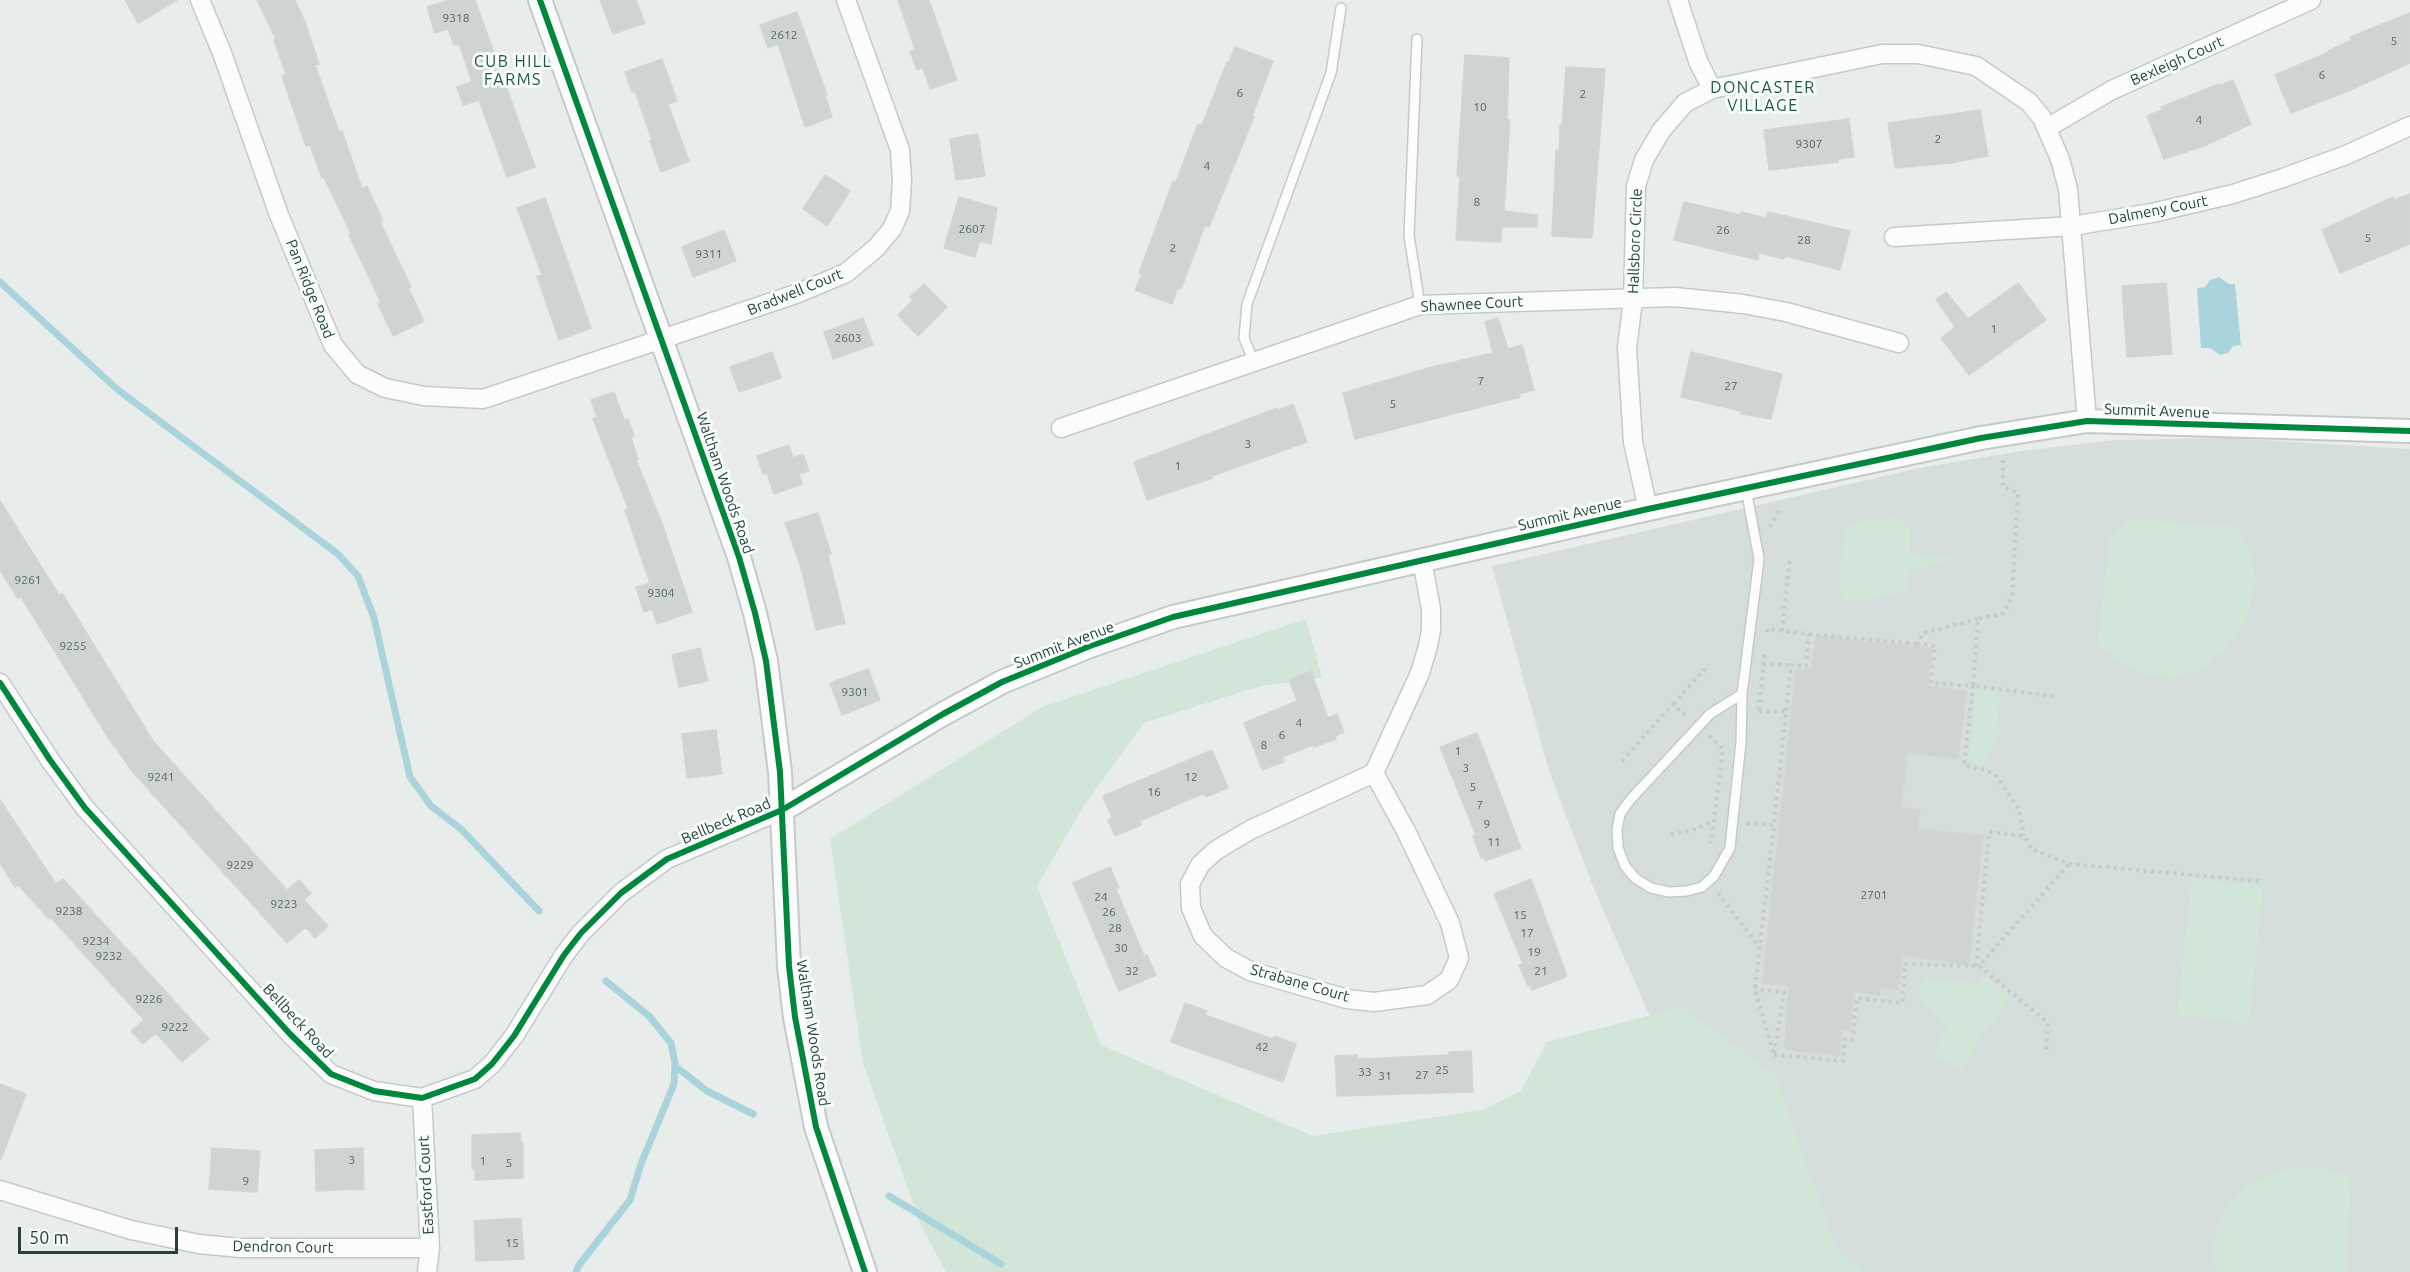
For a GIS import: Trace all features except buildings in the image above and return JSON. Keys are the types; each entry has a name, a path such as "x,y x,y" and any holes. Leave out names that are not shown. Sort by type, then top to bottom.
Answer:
{"street":[{"name":"Pan Ridge Road","path":"200,0 222,53 279,215 316,308 333,345 357,374 385,388 424,396 483,399 662,341"},
{"name":"Waltham Woods Road","path":"540,0 739,557 755,613 766,661 774,716 782,810 789,966 803,1058 816,1127 865,1272"},
{"name":"Bradwell Court","path":"662,341 796,294 846,273 876,248 892,229 900,211 902,181 900,150 846,0"},
{"path":"1678,0 1698,61 1712,89"},
{"name":"Bexleigh Court","path":"2047,128 2112,90 2311,0"},
{"name":"Hallsboro Circle","path":"1648,509 1633,441 1628,394 1627,348 1633,300 1636,186 1644,160 1661,131 1685,103 1712,89 1882,54 1918,54 1964,62 1990,74 2029,102 2047,128 2060,159 2068,189 2087,421"},
{"name":"Dalmeny Court","path":"1894,237 2072,226 2152,213 2233,194 2346,155 2410,126"},
{"name":"Shawnee Court","path":"1060,428 1420,305 1675,297 1743,304 1786,312 1899,343"},
{"name":"Summit Avenue","path":"782,810 943,714 1002,682 1090,646 1173,617 1648,509 1981,438 2087,421 2410,431"},
{"path":"1374,773 1420,673 1430,638 1431,609 1422,560"},
{"name":"Bellbeck Road","path":"0,683 50,760 85,808 290,1035 331,1074 374,1091 422,1098 475,1079 492,1064 514,1036 564,955 581,933 621,893 667,859 782,810"},
{"name":"Strabane Court","path":"1374,773 1406,831 1450,923 1459,958 1449,980 1426,994 1374,1002 1347,999 1250,971 1226,958 1203,936 1191,908 1190,884 1200,865 1215,851 1250,830 1374,773"},
{"name":"Eastford Court","path":"422,1098 430,1248 428,1272"},
{"name":"Dendron Court","path":"0,1190 131,1230 199,1244 240,1248 430,1248"}],"lane":[{"path":"1254,362 1244,338 1247,304 1331,73 1341,8"},
{"path":"1417,39 1409,236 1420,305"},
{"path":"1742,694 1710,714 1630,800 1620,814 1618,848 1625,866 1635,878 1651,888 1669,892 1702,887 1714,876 1730,848 1741,742 1742,694 1759,559 1746,489"}],"path":[{"path":"1917,644 1923,633 2004,613 2012,596 2018,493 2003,488 2003,460"},
{"path":"1782,631 1790,556"},
{"path":"1978,619 1964,765 1986,770 1996,776 2019,809 2024,836 2032,849 2069,864 2259,881"},
{"path":"1757,722 1767,629 1935,646 1931,683 2053,696"},
{"path":"1763,664 1806,666 1809,634"},
{"path":"1774,1055 1755,989 1791,665"},
{"path":"1673,704 1707,667"},
{"path":"1759,711 1786,711"},
{"path":"1671,835 1696,829 1713,821 1774,825"},
{"path":"1746,830 1747,822"},
{"path":"1977,966 1989,832 2024,836"},
{"path":"1977,966 2069,864"},
{"path":"1722,887 1718,894 1759,947"},
{"path":"1774,1055 1843,1061 1845,1039 1852,1040 1857,998 1902,1003 1905,964 1977,966 2048,1023 2046,1048"},
{"path":"1755,989 1784,992 1774,1055"}],"shaded area":[{"path":"2226,438 2410,449 2410,1272 1795,1272 1663,1046 1594,889 1549,771 1492,566 1924,467 2022,451 2114,440"}],"green space":[{"path":"1896,518 1910,528 1910,554 1949,556 1950,560 1909,571 1906,591 1847,602 1841,596 1839,582 1844,533 1850,525 1876,519"},
{"path":"2129,520 2236,526 2252,553 2255,581 2247,618 2225,650 2201,670 2170,678 2144,673 2124,664 2097,645 2110,537"},
{"path":"1306,619 1322,678 1260,686 1144,723 1085,804 1037,886 1101,1045 1313,1136 1482,1110 1521,1091 1547,1042 1682,1007 1775,1075 1836,1248 1863,1272 946,1272 921,1226 863,1063 830,839 1042,707"},
{"path":"1976,690 2001,692 1998,712 1999,735 1985,765 1968,762"},
{"path":"2192,879 2263,886 2249,1023 2177,1015"},
{"path":"1984,976 2009,996 1997,1017 1982,1034 1962,1070 1933,1054 1947,1025 1919,1000 1923,978 1977,983"},
{"path":"2300,1168 2327,1169 2351,1178 2347,1272 2217,1272 2213,1253 2217,1228 2229,1204 2249,1185 2275,1171"}],"water":[{"path":"2219,277 2229,284 2235,284 2241,345 2233,346 2228,353 2220,355 2210,348 2201,348 2197,288 2205,287 2210,280"}],"waterway":[{"path":"0,282 118,390 338,554 358,576 374,618 410,777 431,806 461,829 539,911"},
{"path":"576,1272 579,1265 630,1200 641,1164 674,1084 675,1063 671,1043 649,1016 606,981"},
{"path":"675,1066 707,1091 753,1114"},
{"path":"889,1196 1001,1264"}],"cycle path":[{"path":"540,0 739,557 755,613 766,661 780,772 789,966 795,1017 816,1127 865,1272"},
{"path":"0,683 50,760 85,808 290,1034 331,1074 374,1091 422,1098 475,1079 492,1064 514,1036 564,955 581,933 621,893 667,859 782,810 943,714 1002,682 1090,646 1173,617 1648,509 1981,438 2087,421 2410,431"}],"district":[{"name":"CUB HILL FARMS","path":"513,71"},
{"name":"DONCASTER VILLAGE","path":"1763,97"}]}
